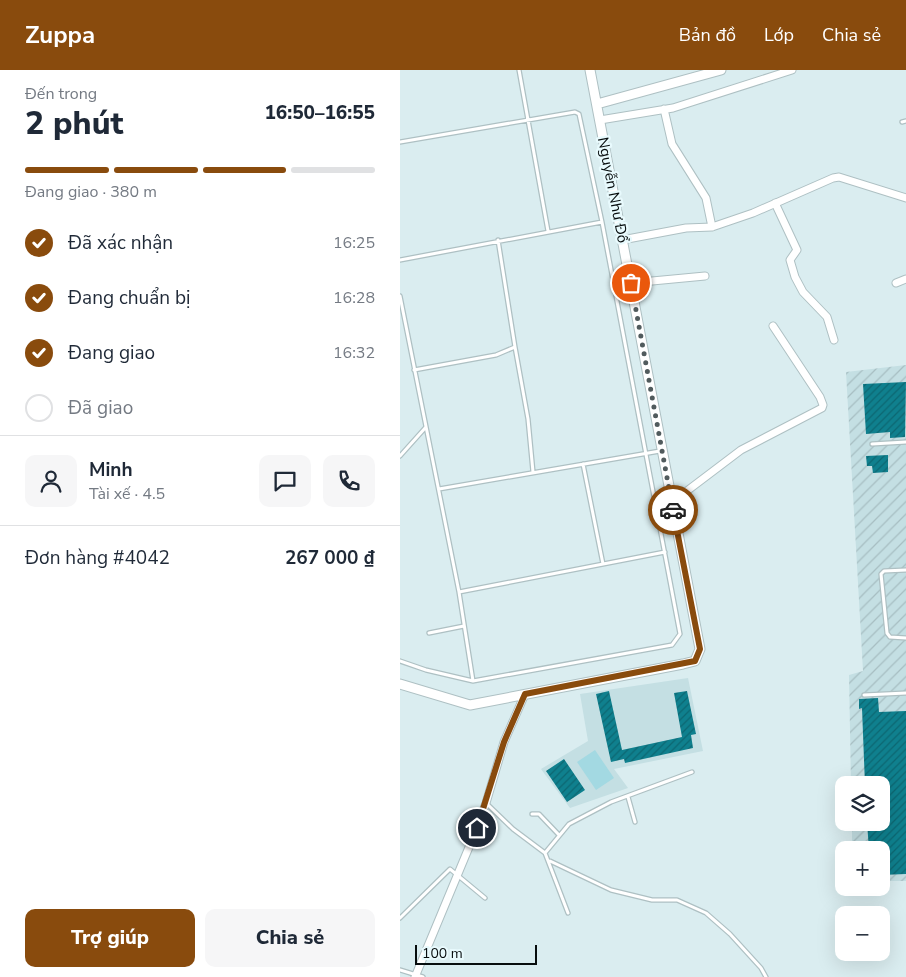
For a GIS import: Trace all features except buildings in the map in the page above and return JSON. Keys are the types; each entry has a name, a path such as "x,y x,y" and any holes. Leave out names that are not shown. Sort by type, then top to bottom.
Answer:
{"street":[{"name":"Nguyễn Như Đổ","path":"400,684 470,705 695,661 700,649 590,70"},
{"path":"597,104 721,70"},
{"path":"600,120 664,109 792,70"},
{"path":"664,109 672,144 706,198 712,227"},
{"path":"622,240 686,228 712,227 833,178 906,198"},
{"path":"775,203 797,250 790,260 794,277 803,292 827,317 834,340"},
{"path":"631,283 705,276"},
{"path":"896,283 906,279"},
{"path":"671,503 741,450 822,408 823,405 820,397 773,326"},
{"path":"418,976 486,803 504,742 525,694"}],"lane":[{"path":"519,70 548,231"},
{"path":"400,142 528,118 575,112 579,114 602,222 680,634 672,645 473,681 426,670 400,661"},
{"path":"400,260 498,240 602,222"},
{"path":"498,240 528,419 534,472"},
{"path":"400,296 459,592 473,681"},
{"path":"414,370 496,355 515,347"},
{"path":"400,456 426,427"},
{"path":"872,444 906,442"},
{"path":"439,489 662,450"},
{"path":"583,464 603,564"},
{"path":"459,592 665,552"},
{"path":"906,570 884,571 882,574 887,633 890,637 906,638"},
{"path":"429,633 464,626"},
{"path":"864,695 906,693"},
{"path":"545,853 569,824 611,802 692,772"},
{"path":"628,797 635,822"},
{"path":"486,803 513,829 545,853 550,861 568,913"},
{"path":"532,814 539,814 559,835"},
{"path":"550,861 610,890 652,900 677,900 706,913 730,934 761,968 766,977"},
{"path":"400,918 450,869 485,898"},
{"path":"400,970 418,976"}],"shaded area":[{"path":"906,365 906,881 890,881 890,841 852,841 852,831 890,831 890,776 851,776 849,675 863,671 846,372"},
{"path":"688,678 703,751 614,769 628,788 570,808 541,769 588,741 580,694"},
{"path":"595,750 614,778 596,790 577,762"}],"way so far":[{"path":"631,283 673,510"}],"route":[{"path":"477,828 504,742 525,694 695,661 700,649 673,510"}]}
